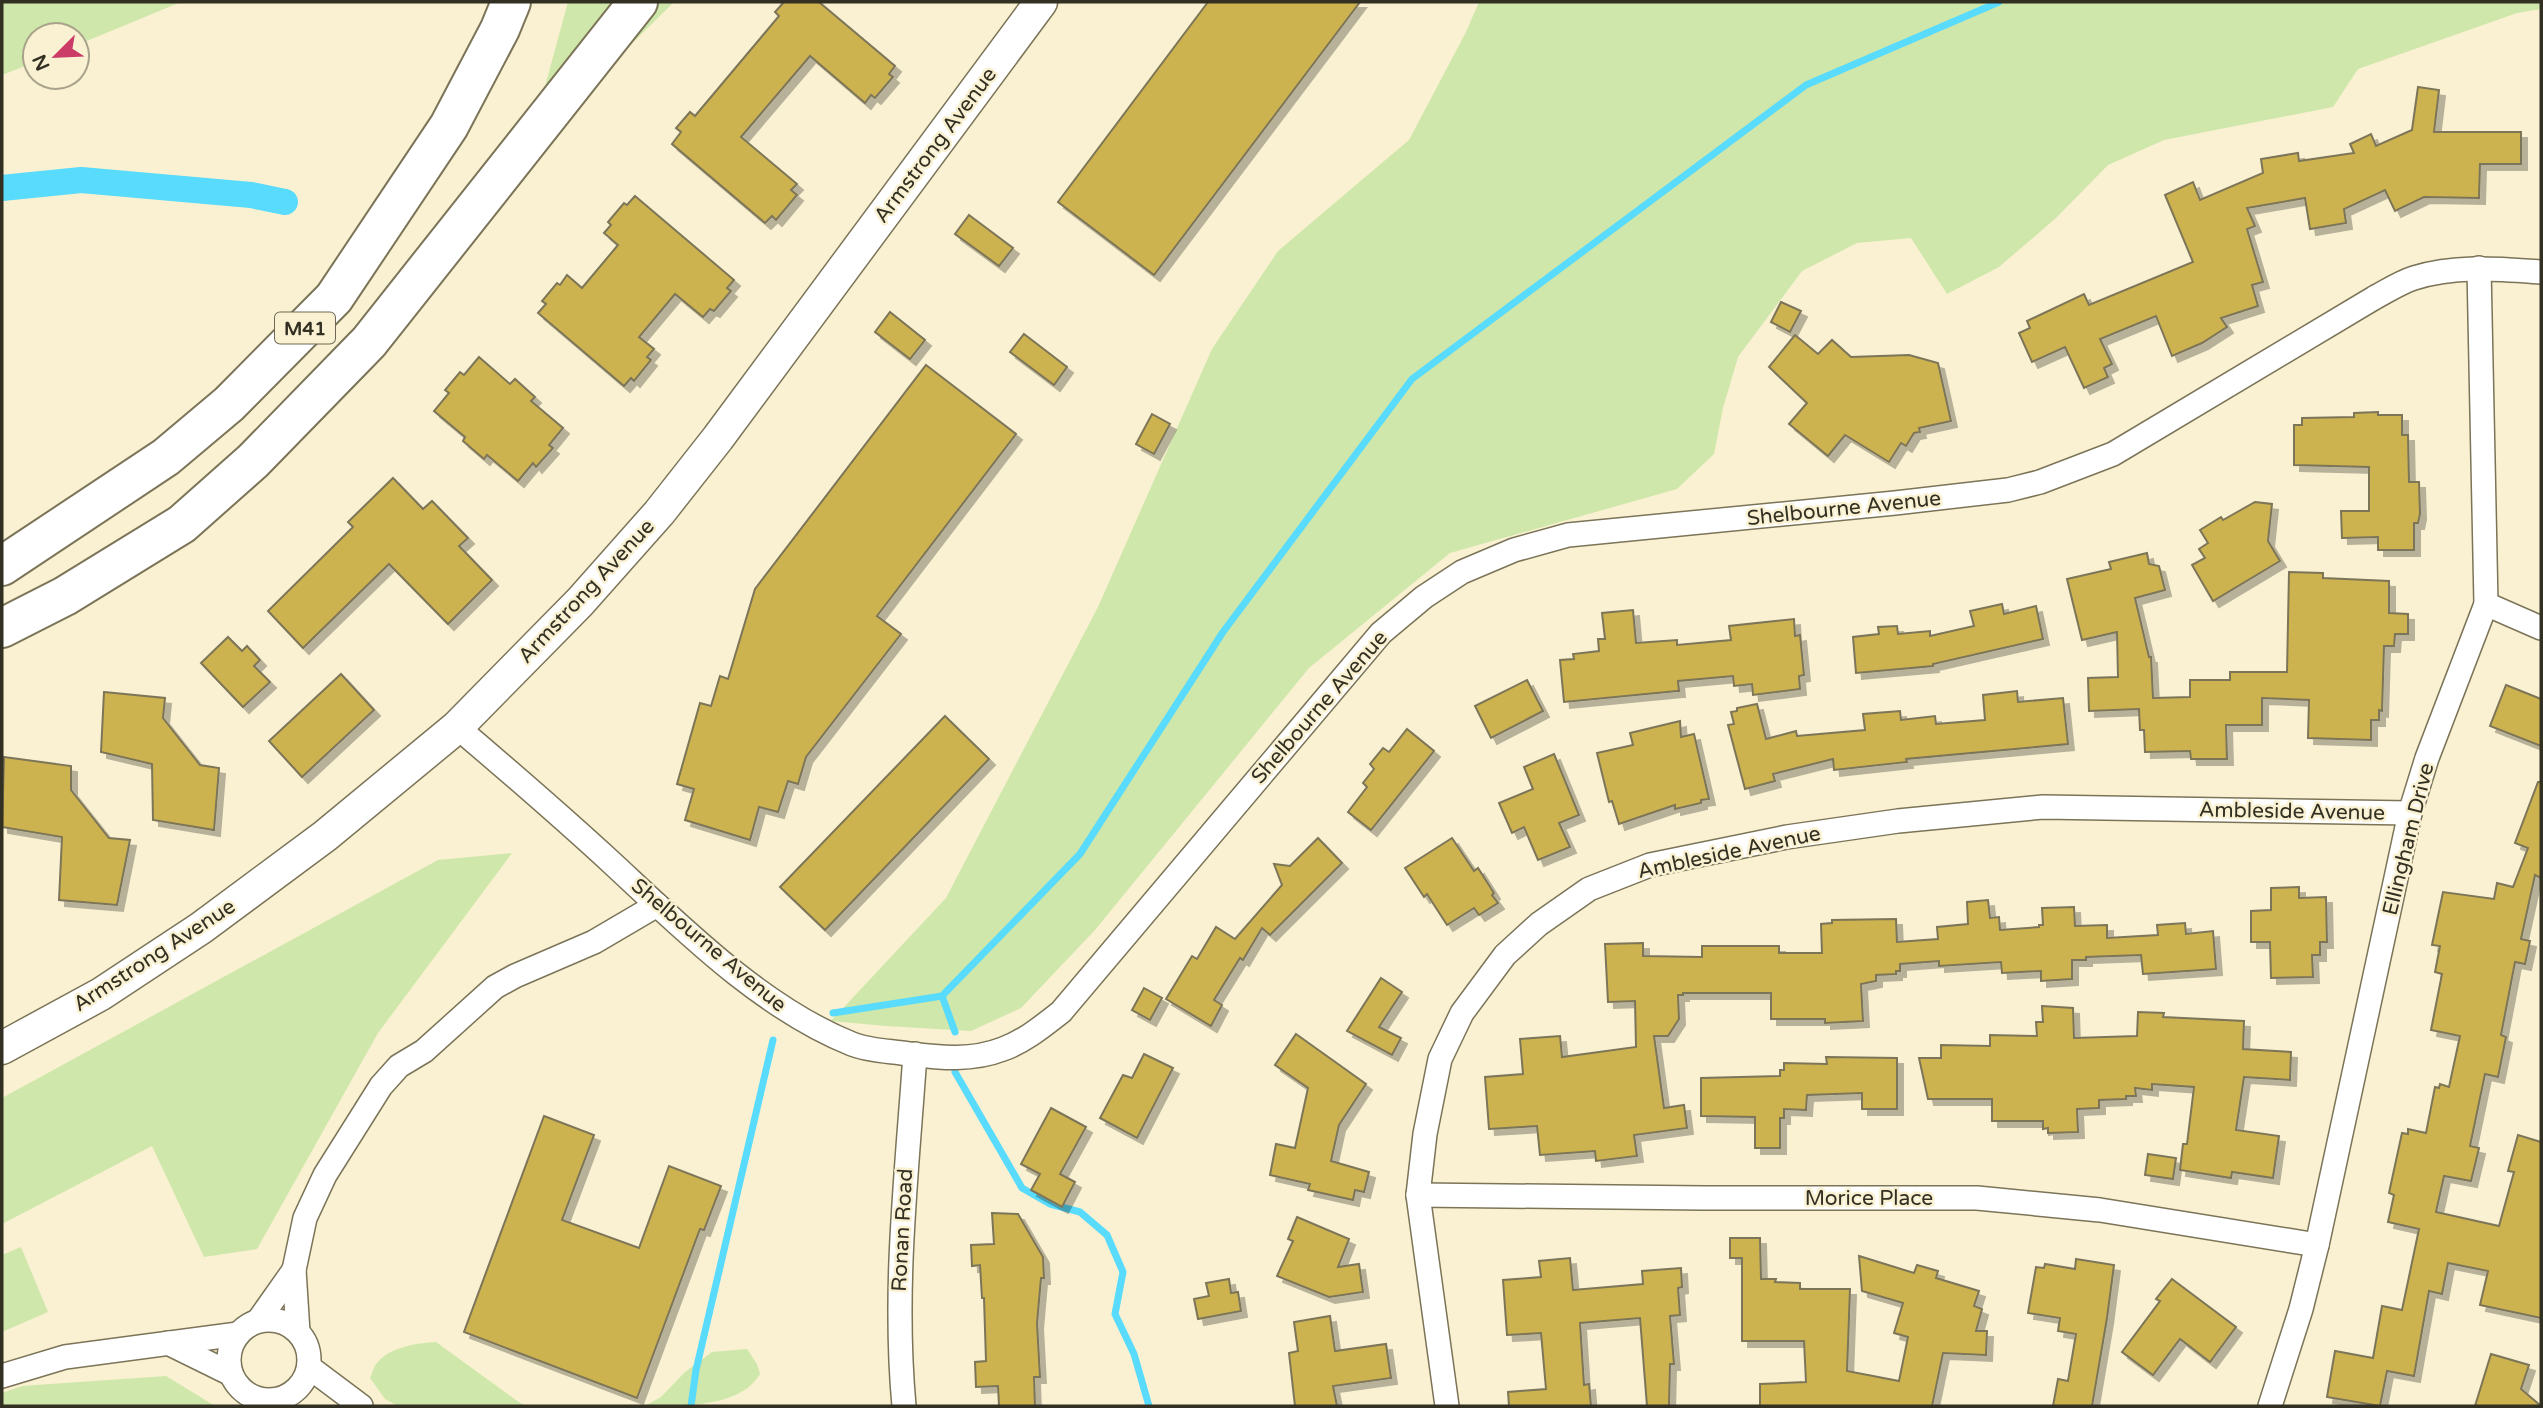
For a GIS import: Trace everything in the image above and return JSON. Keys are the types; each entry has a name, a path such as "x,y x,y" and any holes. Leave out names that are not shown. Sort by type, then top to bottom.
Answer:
{"highway":[{"name":"M41","path":"2,566 166,457 229,404 334,298 449,126 500,29 511,2"},
{"name":"M41","path":"2,628 65,596 181,524 253,461 369,342 638,2"}],"street":[{"name":"Armstrong Avenue","path":"2,1048 101,994 192,934 325,836 457,727 580,603 659,513 718,438 1041,2"},
{"name":"Shelbourne Avenue","path":"457,727 549,805 657,905 757,990 798,1017 854,1045 951,1058 980,1056 1005,1049 1028,1038 1061,1012 1381,633 1424,597 1462,572 1514,550 1568,535 1895,503 2008,489 2040,482 2113,454 2374,298 2412,279 2449,270 2479,268 2541,272"},
{"name":"Ellingham Drive","path":"2270,1406 2301,1309 2317,1245 2410,813 2427,758 2486,604 2479,268"},
{"path":"2486,604 2541,628"},
{"name":"Ambleside Avenue","path":"1447,1406 1418,1195 1425,1133 1440,1059 1462,1013 1505,956 1539,924 1589,889 1650,865 1787,837 1898,821 2043,807 2410,813"},
{"path":"167,1343 231,1374 244,1391 263,1400 285,1397 303,1382 309,1367 308,1350 298,1332 294,1270 304,1218 325,1175 381,1086 399,1066 424,1051 495,987 594,942 657,905"},
{"name":"Ronan Road","path":"904,1406 898,1286 902,1198 915,1054"},
{"name":"Morice Place","path":"1418,1195 1976,1198 2101,1210 2317,1245"},
{"path":"2,1376 65,1357 238,1334 258,1321 294,1270"},
{"path":"258,1321 281,1321 298,1332"},
{"path":"231,1374 229,1353 238,1334"},
{"path":"309,1367 357,1404"},
{"path":"294,1390 357,1404"}],"green space":[{"path":"2,2 181,2 91,39 91,21 21,21 21,68 2,75"},
{"path":"568,2 674,2 529,145"},
{"path":"1479,2 2541,2 2541,9 2517,13 2358,69 2333,107 2164,140 2108,165 2056,218 1999,267 1947,294 1911,238 1857,243 1802,271 1738,357 1723,408 1714,454 1677,489 1450,553 1309,668 1095,930 1021,1008 971,1031 831,1021 946,898 1098,607 1212,349 1278,251 1409,140"},
{"path":"512,853 378,1033 257,1249 204,1257 152,1146 2,1224 2,1098 438,860"},
{"path":"21,1247 48,1312 2,1332 2,1255"},
{"path":"436,1342 520,1403 528,1406 398,1406 385,1399 370,1378 377,1363 396,1350"},
{"path":"747,1349 760,1374 751,1385 739,1393 708,1403 645,1406 661,1397 685,1372 712,1352"},
{"path":"166,1376 215,1406 2,1406 2,1393 22,1386"}],"building":[{"path":"784,2 819,2 895,66 889,74 893,77 875,98 871,95 865,103 810,56 741,137 797,184 791,190 797,195 776,220 772,216 765,223 672,144 681,132 676,128 690,112 695,116 779,16 775,12"},
{"path":"1208,2 1360,2 1154,275 1058,202"},
{"path":"2418,87 2439,90 2434,132 2521,132 2521,164 2480,164 2479,198 2424,197 2395,211 2385,190 2344,209 2346,223 2310,229 2305,198 2247,208 2255,226 2247,229 2263,282 2252,285 2258,306 2221,318 2227,327 2202,343 2172,356 2156,316 2100,339 2112,364 2104,368 2108,377 2084,388 2065,347 2032,362 2019,333 2030,328 2027,321 2084,294 2089,305 2193,262 2165,195 2193,182 2200,200 2263,173 2261,159 2298,153 2299,161 2354,153 2350,144 2371,134 2376,146 2412,130"},
{"path":"635,196 734,280 727,288 731,291 714,311 710,309 703,317 675,294 639,337 654,349 647,357 651,360 634,381 631,378 624,386 538,313 546,304 542,301 557,283 560,285 567,275 582,288 618,245 604,233 611,225 608,222 624,203 627,205"},
{"path":"969,215 1013,248 999,266 955,234"},
{"path":"1781,302 1801,311 1790,332 1771,322"},
{"path":"890,312 925,340 910,359 875,332"},
{"path":"1024,334 1067,367 1054,385 1010,352"},
{"path":"1795,335 1818,354 1832,340 1851,357 1909,355 1938,363 1951,421 1919,428 1920,432 1914,433 1906,446 1901,443 1889,462 1845,435 1828,456 1789,424 1807,403 1769,367"},
{"path":"479,357 510,384 515,379 535,397 531,401 563,428 549,445 553,448 536,467 533,463 518,481 487,455 484,459 463,441 465,437 434,411 449,393 445,390 460,372 464,375"},
{"path":"926,365 1016,434 877,616 901,634 806,757 798,784 788,781 778,812 759,807 750,840 685,820 694,789 677,784 700,703 711,706 720,676 728,679 755,589"},
{"path":"2378,412 2378,415 2402,415 2402,435 2408,435 2409,482 2419,482 2420,514 2418,523 2414,523 2414,550 2378,550 2378,537 2342,538 2341,511 2369,511 2369,467 2294,465 2294,425 2302,425 2302,418 2354,417 2354,413"},
{"path":"1152,414 1170,424 1154,454 1136,444"},
{"path":"393,478 423,509 432,501 468,538 459,546 492,580 448,624 389,564 303,648 268,611 353,527 348,522"},
{"path":"2255,502 2272,504 2268,541 2280,561 2213,601 2192,565 2205,558 2199,549 2208,543 2200,530"},
{"path":"2147,553 2149,564 2159,566 2165,590 2135,598 2151,657 2153,698 2190,697 2190,680 2230,680 2230,672 2287,672 2289,572 2323,573 2323,578 2389,581 2389,613 2408,614 2408,634 2395,634 2394,646 2384,646 2382,711 2379,710 2379,720 2371,720 2371,740 2308,738 2309,700 2262,698 2262,725 2226,725 2227,759 2191,759 2190,751 2145,752 2139,709 2089,711 2088,678 2118,677 2117,632 2082,640 2067,579 2111,569 2109,562"},
{"path":"2002,604 2004,614 2036,606 2043,639 1933,666 1856,673 1853,637 1879,634 1878,627 1897,626 1898,634 1930,631 1930,636 1974,626 1970,611"},
{"path":"1633,610 1636,643 1677,640 1677,645 1731,640 1729,626 1794,619 1795,636 1800,635 1804,675 1799,676 1800,689 1753,695 1752,684 1734,686 1733,676 1678,681 1679,691 1564,702 1560,660 1574,659 1573,654 1599,651 1598,639 1605,639 1602,613"},
{"path":"228,637 242,651 247,646 260,660 254,666 270,682 243,707 201,663"},
{"path":"341,674 374,710 302,777 269,741"},
{"path":"1527,680 1543,711 1491,738 1475,706"},
{"path":"2506,685 2541,699 2541,746 2490,726"},
{"path":"2017,691 2018,702 2063,698 2068,744 1906,759 1907,762 1834,770 1833,759 1773,774 1775,781 1745,789 1728,725 1734,724 1731,712 1757,704 1766,739 1796,731 1797,736 1865,730 1863,714 1900,711 1901,720 1935,716 1936,724 1985,720 1983,695"},
{"path":"104,692 165,698 163,718 200,765 219,768 214,830 153,820 152,764 101,752"},
{"path":"945,716 989,759 825,930 780,887"},
{"path":"1680,721 1681,737 1694,734 1709,799 1675,809 1675,805 1619,824 1612,801 1609,802 1597,753 1633,745 1630,733"},
{"path":"1407,729 1434,751 1371,830 1348,812 1367,787 1363,783 1374,769 1370,764 1383,748 1389,752"},
{"path":"1554,754 1579,815 1559,823 1570,847 1538,860 1524,827 1512,833 1499,803 1533,789 1524,767"},
{"path":"4,757 71,766 71,790 109,838 130,840 117,905 59,900 62,837 2,827"},
{"path":"2538,782 2541,782 2541,878 2535,875 2521,939 2530,941 2525,964 2515,962 2501,1035 2506,1037 2498,1077 2485,1074 2470,1146 2479,1148 2471,1181 2444,1176 2436,1212 2499,1226 2514,1172 2508,1171 2518,1135 2541,1142 2541,1318 2480,1305 2488,1271 2448,1263 2442,1294 2429,1291 2414,1376 2387,1371 2380,1406 2327,1397 2335,1351 2373,1358 2382,1306 2402,1310 2419,1229 2388,1222 2394,1195 2389,1193 2402,1133 2408,1134 2408,1129 2426,1133 2435,1087 2439,1088 2440,1084 2449,1087 2460,1036 2431,1030 2442,974 2435,972 2440,946 2432,945 2443,892 2494,899 2497,883 2513,887 2528,848 2515,843"},
{"path":"1318,838 1342,863 1270,935 1262,928 1214,1000 1222,1005 1211,1026 1166,999 1192,956 1197,959 1216,927 1235,939 1282,885 1274,864 1290,866"},
{"path":"1452,838 1474,871 1478,868 1498,903 1479,915 1474,908 1447,925 1427,894 1424,897 1405,868"},
{"path":"2299,887 2299,898 2326,897 2327,942 2320,942 2320,955 2312,955 2313,977 2271,978 2270,942 2251,942 2251,911 2271,910 2271,888"},
{"path":"1988,900 1990,918 1999,917 2000,930 2039,927 2043,925 2042,908 2074,907 2075,926 2107,925 2107,938 2158,935 2157,925 2185,923 2186,934 2213,931 2216,969 2143,974 2141,955 2086,957 2086,960 2072,960 2072,979 2041,981 2041,971 2002,973 2001,962 1939,966 1939,961 1900,964 1900,971 1896,971 1896,974 1876,975 1876,981 1861,984 1863,1021 1825,1023 1825,1019 1771,1019 1771,993 1683,993 1678,995 1679,1019 1668,1036 1654,1036 1664,1108 1684,1105 1687,1128 1634,1135 1637,1156 1596,1161 1595,1151 1540,1155 1537,1126 1489,1129 1485,1077 1523,1074 1520,1039 1560,1036 1562,1057 1636,1047 1635,1001 1608,1002 1605,944 1643,943 1643,956 1702,957 1702,946 1779,946 1779,953 1822,953 1821,924 1832,923 1832,920 1896,919 1897,942 1938,939 1937,927 1968,924 1967,902"},
{"path":"1381,978 1402,992 1379,1027 1401,1038 1392,1055 1347,1031"},
{"path":"1144,988 1162,998 1150,1020 1132,1010"},
{"path":"2042,1006 2073,1008 2074,1038 2137,1036 2138,1012 2164,1013 2163,1017 2244,1021 2243,1049 2291,1052 2290,1080 2244,1077 2236,1130 2279,1136 2273,1178 2232,1172 2231,1178 2180,1170 2183,1144 2187,1144 2194,1087 2152,1084 2152,1090 2135,1088 2136,1096 2099,1100 2099,1108 2077,1109 2078,1132 2048,1133 2048,1128 2043,1129 2043,1121 1992,1121 1992,1099 1928,1099 1919,1058 1941,1058 1941,1045 1990,1046 1990,1035 2037,1036 2036,1022 2043,1022"},
{"path":"1296,1034 1366,1084 1339,1125 1331,1161 1369,1172 1364,1192 1355,1190 1353,1200 1308,1190 1310,1184 1270,1175 1276,1144 1295,1148 1308,1088 1275,1065"},
{"path":"1144,1054 1173,1068 1137,1138 1100,1118 1123,1075 1132,1078"},
{"path":"1826,1057 1897,1058 1897,1109 1862,1109 1862,1093 1807,1095 1806,1110 1784,1109 1784,1118 1780,1118 1780,1148 1755,1148 1755,1117 1701,1116 1701,1078 1780,1076 1784,1063 1827,1064"},
{"path":"1051,1108 1086,1127 1060,1174 1075,1182 1062,1207 1031,1190 1040,1174 1021,1164"},
{"path":"544,1116 594,1135 562,1220 639,1248 669,1166 721,1186 704,1230 700,1229 637,1398 464,1332"},
{"path":"2148,1154 2176,1158 2173,1179 2145,1175"},
{"path":"992,1213 1018,1214 1043,1257 1044,1278 1041,1278 1037,1323 1040,1377 1034,1377 1035,1406 999,1406 998,1386 976,1387 975,1362 986,1361 984,1298 980,1265 972,1266 971,1245 994,1244"},
{"path":"1297,1217 1349,1239 1338,1267 1359,1264 1363,1292 1329,1297 1277,1276 1293,1241 1288,1239"},
{"path":"1730,1238 1760,1238 1761,1279 1800,1283 1800,1289 1850,1289 1847,1371 1899,1381 1908,1337 1894,1333 1903,1303 1862,1291 1859,1256 1914,1273 1917,1265 1938,1271 1936,1278 1979,1291 1974,1306 1982,1309 1976,1331 1987,1331 1986,1355 1943,1353 1932,1406 1760,1406 1760,1384 1806,1382 1804,1341 1742,1341 1742,1258 1730,1258"},
{"path":"1570,1258 1573,1290 1643,1284 1642,1271 1681,1268 1682,1287 1678,1288 1680,1315 1670,1316 1674,1364 1670,1364 1669,1406 1647,1406 1640,1318 1580,1323 1584,1385 1589,1384 1591,1406 1509,1406 1508,1392 1546,1389 1541,1333 1507,1335 1503,1280 1541,1277 1539,1261"},
{"path":"2076,1259 2114,1265 2107,1318 2092,1406 2053,1406 2058,1379 2068,1381 2076,1334 2058,1331 2060,1318 2028,1313 2036,1267 2044,1268 2045,1264 2075,1269"},
{"path":"1229,1279 1231,1293 1238,1292 1241,1311 1198,1319 1194,1299 1209,1296 1206,1283"},
{"path":"2172,1279 2236,1327 2210,1362 2180,1339 2153,1375 2122,1352 2160,1301 2156,1299"},
{"path":"1330,1316 1335,1351 1386,1344 1391,1378 1333,1386 1337,1406 1295,1406 1289,1353 1298,1351 1294,1322"},
{"path":"2491,1354 2529,1365 2521,1389 2541,1406 2475,1406"}],"waterway":[{"path":"833,1013 942,996 1080,854 1223,632 1412,379 1806,85 1999,2"},
{"path":"2,188 81,180 251,195 285,202"},
{"path":"942,996 955,1032"},
{"path":"691,1406 696,1370 773,1040"},
{"path":"955,1072 1022,1188 1050,1204 1080,1212 1107,1235 1123,1272 1115,1314 1134,1354 1149,1406"}]}
